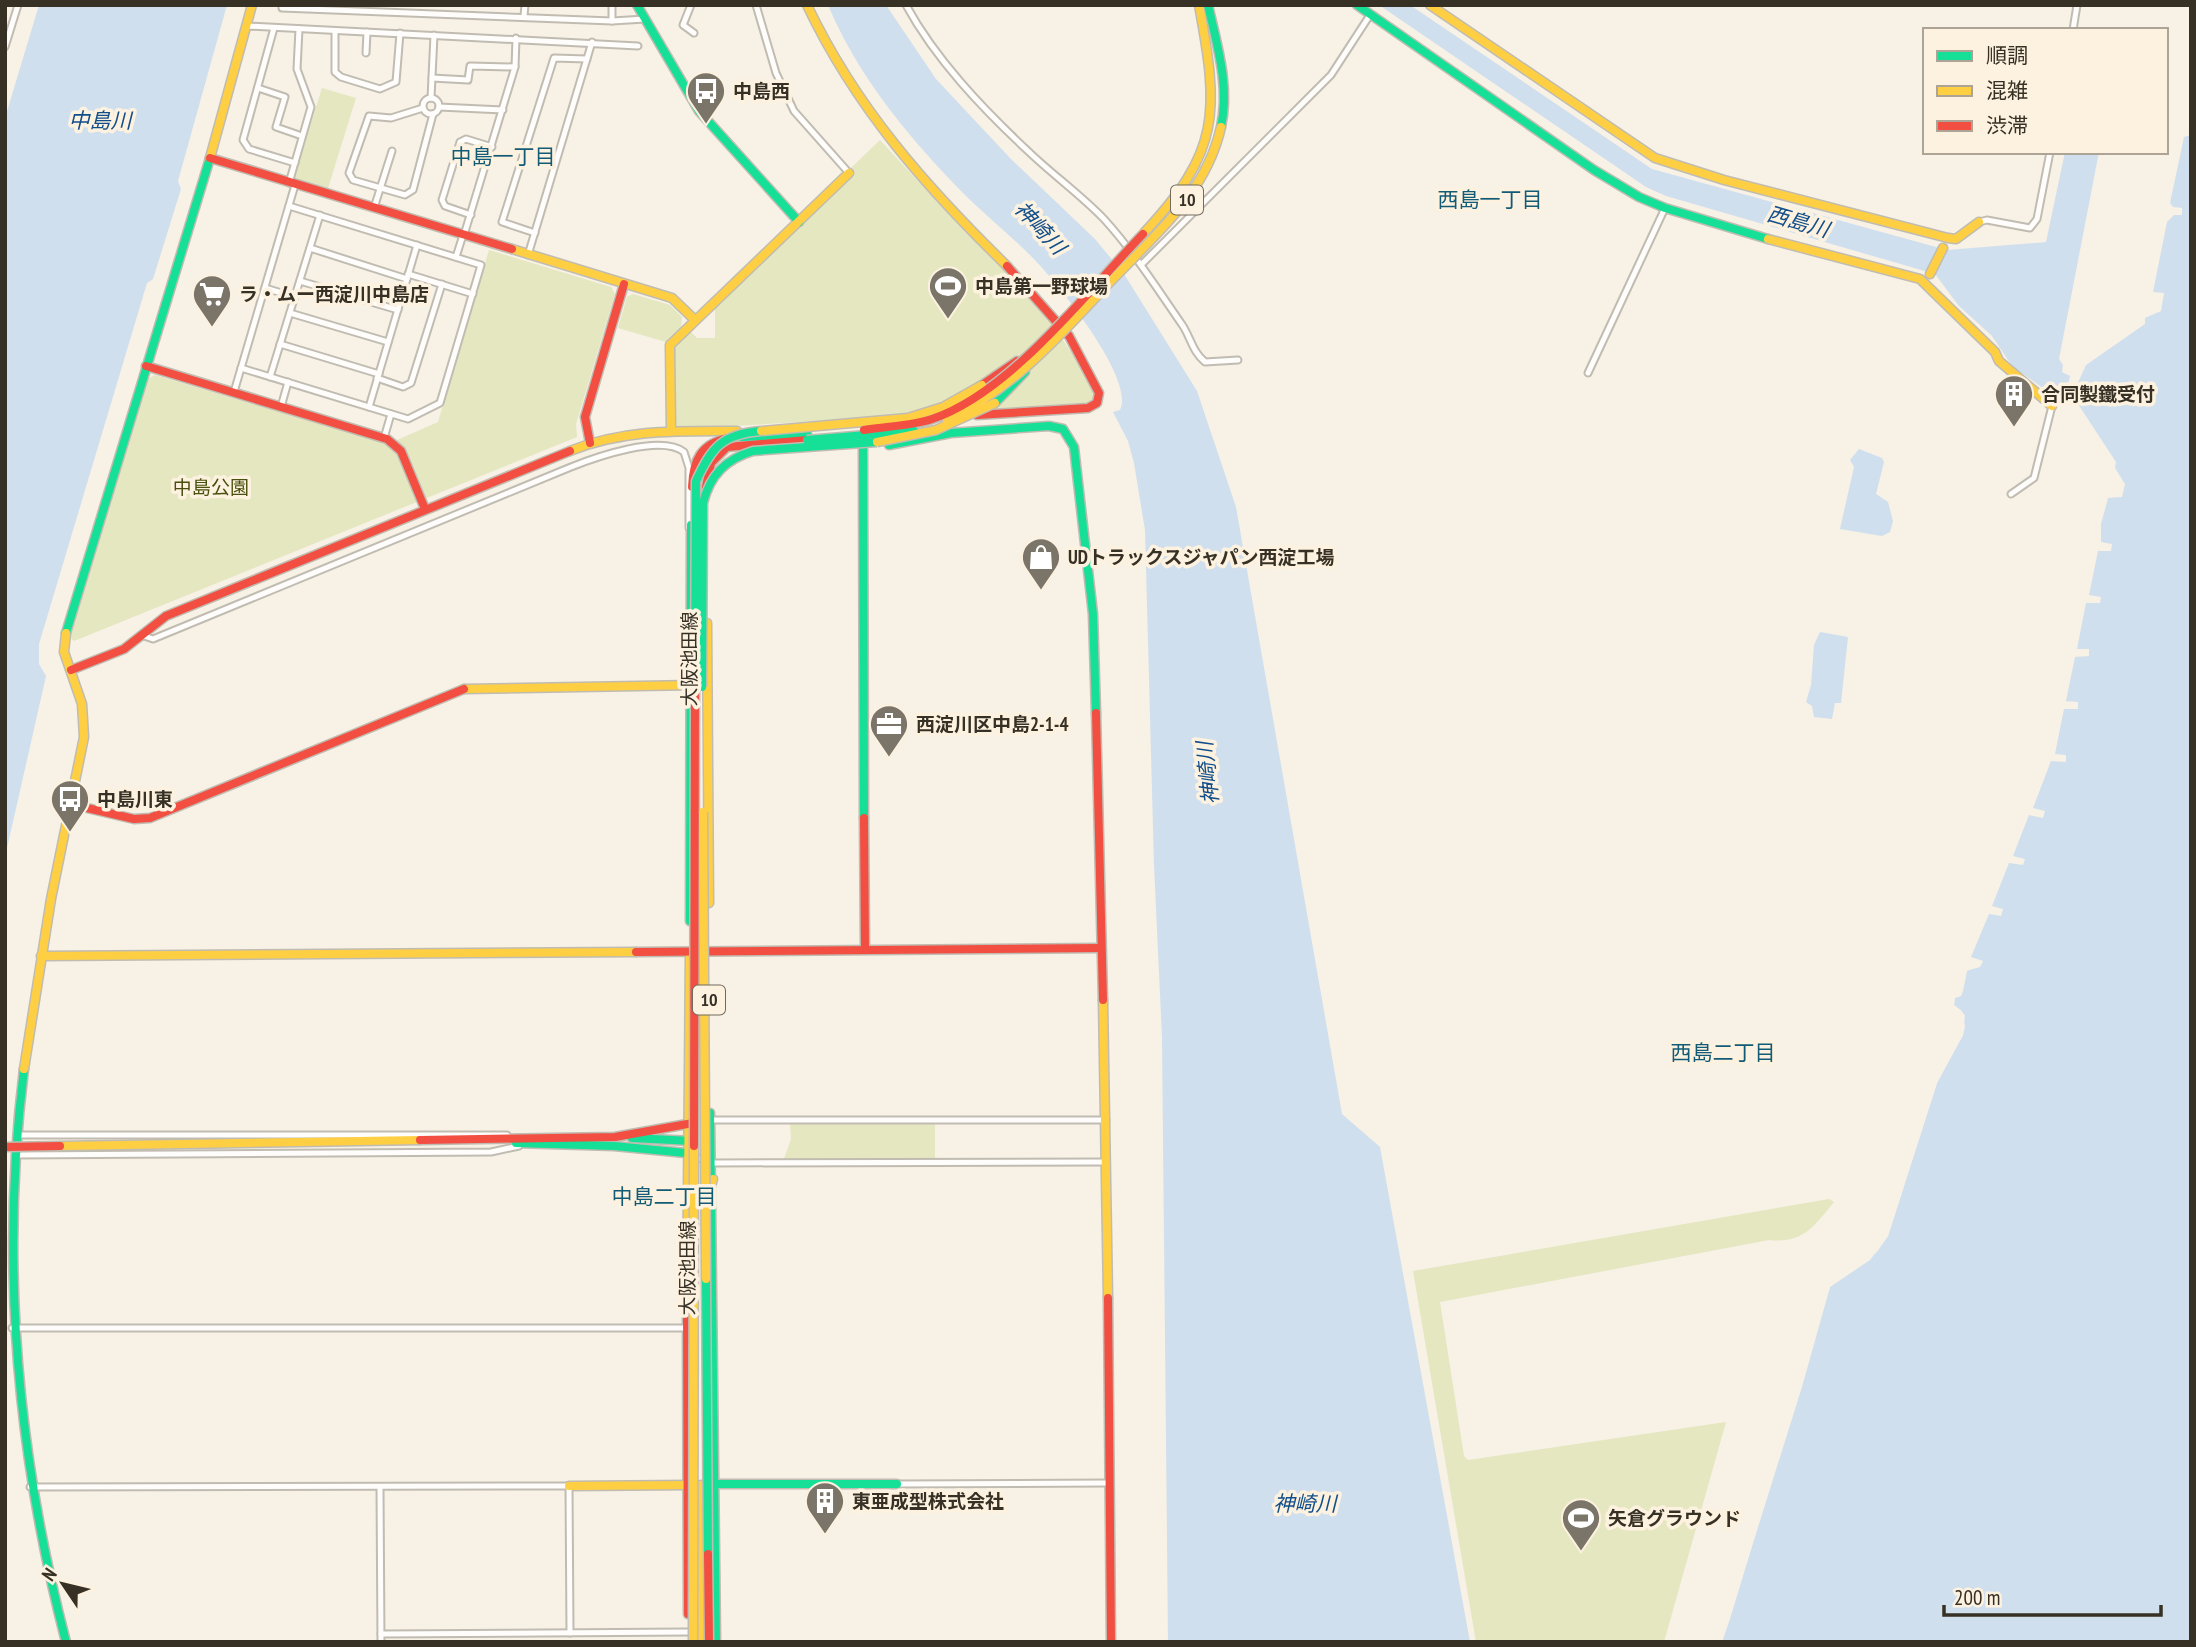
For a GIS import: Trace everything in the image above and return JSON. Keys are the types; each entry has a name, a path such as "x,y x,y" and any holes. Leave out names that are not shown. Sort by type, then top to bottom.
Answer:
{"main road":[{"path":"66,1642 30,1487 12,1328 17,1135 41,956 86,723 83,700 63,650 65,631 210,158 252,5"},
{"path":"637,5 699,111 799,222"},
{"path":"71,670 124,649 166,616 590,443 628,433 671,430 760,431 1088,408 1098,400 1098,390 1084,362 1047,306 1019,274 942,201 882,135 837,67 807,5"},
{"name":"大阪池田線","path":"716,1642 706,481 711,463 720,452 730,446 902,426 948,414 988,391 1159,218 1180,192 1200,157 1211,121 1213,97 1207,39 1199,5"},
{"name":"大阪池田線","path":"690,1639 686,1139 690,951 689,566 692,472 700,450 718,440 887,435 934,425 990,398 1045,349 1175,215 1206,171 1220,132 1225,94 1220,56 1208,5"},
{"path":"1357,5 1594,170 1639,197 1665,208 1920,279 1995,352 1999,361 2052,406"},
{"path":"1430,5 1655,158 1724,180 1948,238 1956,239 1979,222"},
{"path":"210,158 676,300 695,320"},
{"path":"671,430 668,350 695,320 849,173"},
{"path":"1930,274 1944,248"},
{"path":"590,443 585,417 624,284"},
{"path":"690,1639 695,491 698,473 715,446 736,433 897,419 943,407 1000,374 1043,338"},
{"path":"700,1642 708,1251 704,1114 704,495 721,467 746,453 893,441 946,429 1003,397 1045,349"},
{"path":"146,366 384,438 401,452 425,509"},
{"path":"764,452 906,443 951,433 1049,426 1063,429 1072,440 1086,538 1093,614 1106,1120 1111,1642"},
{"path":"863,446 865,949"},
{"path":"70,804 134,819 150,818 476,685 708,685"},
{"path":"41,956 1100,948"},
{"path":"615,1137 710,1120"},
{"path":"5,1147 527,1141 615,1137 686,1139 703,1147 713,1163"},
{"path":"527,1141 686,1153"},
{"path":"704,1549 701,1238 702,1214 713,1179"},
{"path":"569,1486 897,1484"},
{"path":"701,1485 709,1642"}],"street":[{"path":"5,47 18,5"},
{"path":"282,5 282,8 403,8 612,21 645,19"},
{"path":"524,16 525,5"},
{"path":"612,5 612,21"},
{"path":"691,5 683,25 694,33"},
{"path":"756,5 776,73 794,111 849,173"},
{"path":"906,5 940,57 972,93 1027,150 1103,219 1141,265 1186,331 1196,355 1205,362 1238,360"},
{"path":"2073,28 2077,5"},
{"path":"1141,265 1331,75 1370,15"},
{"path":"247,26 638,46"},
{"path":"274,28 243,139 244,146 295,163"},
{"path":"234,392 289,206 295,163 311,107 298,69 299,29"},
{"path":"335,31 335,72 341,78 380,89 396,82 399,73 400,33"},
{"path":"366,53 367,32"},
{"path":"434,35 431,98 439,107 503,110"},
{"path":"456,257 515,67 516,38"},
{"path":"528,255 592,43"},
{"path":"535,233 502,222 554,58 587,59"},
{"path":"432,78 468,80 470,66 515,67"},
{"path":"258,88 285,97 276,127 302,136"},
{"path":"423,108 425,101 431,98"},
{"path":"433,114 423,108 391,118 369,116 349,173 353,180 405,195 413,190 433,114 439,107"},
{"path":"471,215 445,206 442,201 456,154 460,142 466,139 492,147"},
{"path":"374,208 392,151"},
{"path":"1979,222 1987,220 2030,228 2037,219 2050,154"},
{"path":"241,368 408,419 440,403 481,265 289,206"},
{"path":"1588,373 1665,208"},
{"path":"270,377 320,215"},
{"path":"1944,248 1948,238"},
{"path":"369,407 417,245"},
{"path":"310,248 472,294"},
{"path":"1926,283 1930,274"},
{"path":"300,281 398,310"},
{"path":"280,344 378,376 403,387 411,383 442,285"},
{"path":"265,288 295,297"},
{"path":"290,313 388,342"},
{"path":"281,407 288,383"},
{"path":"2011,494 2034,478 2052,406"},
{"path":"384,438 391,414"},
{"path":"141,635 153,639 571,467 629,449 674,446 686,455 689,566"},
{"path":"711,463 726,453 764,452"},
{"path":"710,1120 1106,1120"},
{"path":"17,1135 493,1134 527,1141"},
{"path":"15,1155 491,1152 527,1141"},
{"path":"686,1153 713,1163 1105,1162"},
{"path":"12,1328 715,1328"},
{"path":"897,1484 1108,1483"},
{"path":"30,1487 569,1486 570,1633"},
{"path":"380,1487 381,1642"},
{"path":"381,1634 570,1633 690,1639"}],"green space":[{"path":"322,88 356,98 328,188 294,178"},
{"path":"880,140 964,231 1004,266 1038,304 1076,359 1095,395 1088,405 699,428 678,427 675,423 673,348 690,331 697,338 715,338 715,309 854,173 850,169"},
{"name":"中島公園","path":"489,250 611,287 615,294 576,424 577,437 74,641 70,638 149,378 155,375 388,444 438,422"},
{"path":"633,294 670,305 682,317 681,327 666,342 618,328 627,297"},
{"path":"790,1123 935,1123 935,1159 784,1159 791,1139"},
{"name":"矢倉グラウンド","path":"1829,1199 1834,1202 1814,1226 1791,1239 1769,1240 1440,1302 1464,1456 1468,1460 1726,1422 1664,1642 1476,1642 1413,1271"}],"water":[{"name":"中島川","path":"39,5 227,5 178,181 181,189 153,279 147,283 39,644 39,664 46,676 5,857 5,118"},
{"name":"神崎川","path":"828,5 886,5 936,79 1011,159 1095,239 1124,274 1197,391 1236,507 1342,1114 1380,1147 1470,1642 1168,1642 1162,1037 1154,865 1145,530 1134,463 1128,441 1113,412 1120,410 1122,395 1105,354 1074,307 1032,257 960,190 901,124 860,67"},
{"name":"西島川","path":"1379,5 1410,5 1652,169 1947,250 2046,242 2065,154 2099,154 2059,359 2063,365 2062,372 2070,376 2068,385 2062,383 2057,393 2051,394 2012,366 1992,336 1959,306 1935,274 1666,196 1646,187"},
{"path":"2191,135 2191,1642 1722,1642 1802,1387 1830,1287 1877,1252 1888,1236 1937,1083 1963,1035 1965,1027 1962,1011 1954,1005 1955,997 1961,996 1966,971 1980,967 1983,961 1971,957 1989,914 2001,916 2003,909 1992,906 2009,863 2023,865 2025,859 2013,856 2029,815 2043,818 2045,811 2033,808 2051,761 2066,762 2066,755 2055,754 2064,709 2078,709 2078,702 2066,701 2075,657 2089,656 2089,649 2077,649 2086,603 2100,603 2101,597 2089,595 2098,551 2111,551 2112,544 2101,542 2101,524 2108,498 2122,497 2125,484 2115,468 2116,462 2078,404 2080,392 2076,387 2086,365 2145,324 2145,318 2161,311 2164,293 2153,292 2167,222 2174,215 2182,215 2182,208 2173,207 2170,203 2184,137"},
{"path":"1859,449 1882,458 1884,462 1876,494 1888,502 1893,521 1890,532 1882,536 1840,529 1854,467 1850,460"},
{"path":"1820,632 1848,637 1841,703 1835,703 1832,719 1814,717 1812,706 1806,702 1811,685 1814,645"}],"pier":[{"path":"1968,967 1963,991 1961,996 1955,998 1954,1005 1965,1015 1963,1035 1937,1083 1888,1236 1870,1260 1830,1287 1730,1619 1722,1642 1719,1642 1724,1626 1719,1637 1710,1640 1708,1626 1723,1581 1730,1579 1736,1587 1728,1615 1765,1494 1766,1486 1759,1496 1751,1489 1766,1439 1775,1435 1779,1443 1772,1471 1826,1286 1867,1257 1884,1234 1934,1082 1960,1034 1962,1018 1951,1003 1953,995 1958,994 1963,970"}],"traffic: fast":[{"path":"637,5 699,111 799,222"},
{"path":"1208,5 1223,81 1221,127"},
{"path":"1357,5 1594,170 1639,197 1665,208 1768,239"},
{"path":"66,633 210,158"},
{"path":"995,403 1025,372"},
{"path":"889,445 951,433 1049,426 1063,429 1074,447 1093,614 1096,713"},
{"path":"695,680 696,481 707,459 720,444 737,435 761,431"},
{"path":"807,440 914,431"},
{"path":"742,437 807,434"},
{"path":"702,687 703,503 715,476 727,464 753,451 877,442"},
{"path":"863,446 864,818"},
{"path":"690,921 691,525"},
{"path":"24,1069 14,1214 18,1357 35,1500 66,1642"},
{"path":"710,1113 716,1642"},
{"path":"632,1138 692,1141"},
{"path":"516,1143 614,1146 686,1153"},
{"path":"706,1279 708,1554"},
{"path":"711,1484 897,1484"}],"traffic: slow":[{"path":"210,158 252,5"},
{"path":"807,5 826,43 870,112 921,176 1007,266"},
{"path":"1143,234 1169,205 1187,178 1200,153 1208,129 1210,74 1199,5"},
{"path":"1430,5 1655,158 1724,180 1948,238 1956,239 1979,222"},
{"path":"947,420 994,392 1036,358 1178,211 1204,172 1221,127"},
{"path":"671,430 670,345 849,173"},
{"path":"1768,239 1920,279 1995,352 1999,361 2052,406"},
{"path":"1930,274 1943,248"},
{"path":"512,249 672,298 695,320"},
{"path":"761,431 908,418 943,407 982,385"},
{"path":"877,442 936,430 995,403"},
{"path":"570,451 631,435 737,431"},
{"path":"707,623 709,903"},
{"path":"24,1069 51,899 84,737 82,704 64,652 66,633"},
{"path":"464,689 696,685"},
{"path":"703,812 706,1279"},
{"path":"41,956 636,952"},
{"path":"687,1310 690,952"},
{"path":"1103,1000 1108,1298"},
{"path":"60,1146 420,1140"},
{"path":"693,1642 694,1146"},
{"path":"707,1200 713,1179"},
{"path":"569,1486 691,1485"},
{"path":"700,1642 701,1485"}],"traffic: jam":[{"path":"210,158 512,249"},
{"path":"864,430 932,419 961,406 990,387 1045,339 1143,234"},
{"path":"977,415 1088,408 1097,403 1099,393 1069,336 1007,266"},
{"path":"590,443 585,417 624,284"},
{"path":"982,385 1017,361"},
{"path":"146,366 387,439 401,451 425,509"},
{"path":"692,487 694,469 700,455 711,444 728,438"},
{"path":"706,487 711,463 727,447 807,440"},
{"path":"71,670 124,649 166,616 570,451"},
{"path":"694,1146 695,680"},
{"path":"70,804 134,819 150,818 464,689"},
{"path":"1096,713 1103,1000"},
{"path":"864,818 865,949"},
{"path":"636,952 1100,948"},
{"path":"420,1140 615,1137 693,1123"},
{"path":"5,1147 60,1146"},
{"path":"1108,1298 1111,1642"},
{"path":"687,1310 688,1614"},
{"path":"708,1554 709,1642"}],"place":[{"name":"中島西","path":"706,125"},
{"name":"中島第一野球場","path":"948,320"},
{"name":"ラ・ムー西淀川中島店","path":"212,328"},
{"name":"合同製鐵受付","path":"2014,428"},
{"name":"UDトラックスジャパン西淀工場","path":"1041,591"},
{"name":"西淀川区中島2-1-4","path":"889,758"},
{"name":"中島川東","path":"70,833"},
{"name":"東亜成型株式会社","path":"825,1535"},
{"name":"矢倉グラウンド","path":"1581,1552"}],"district":[{"name":"中島一丁目","path":"503,157"},
{"name":"西島一丁目","path":"1490,200"},
{"name":"西島二丁目","path":"1723,1053"},
{"name":"中島二丁目","path":"664,1197"}]}
